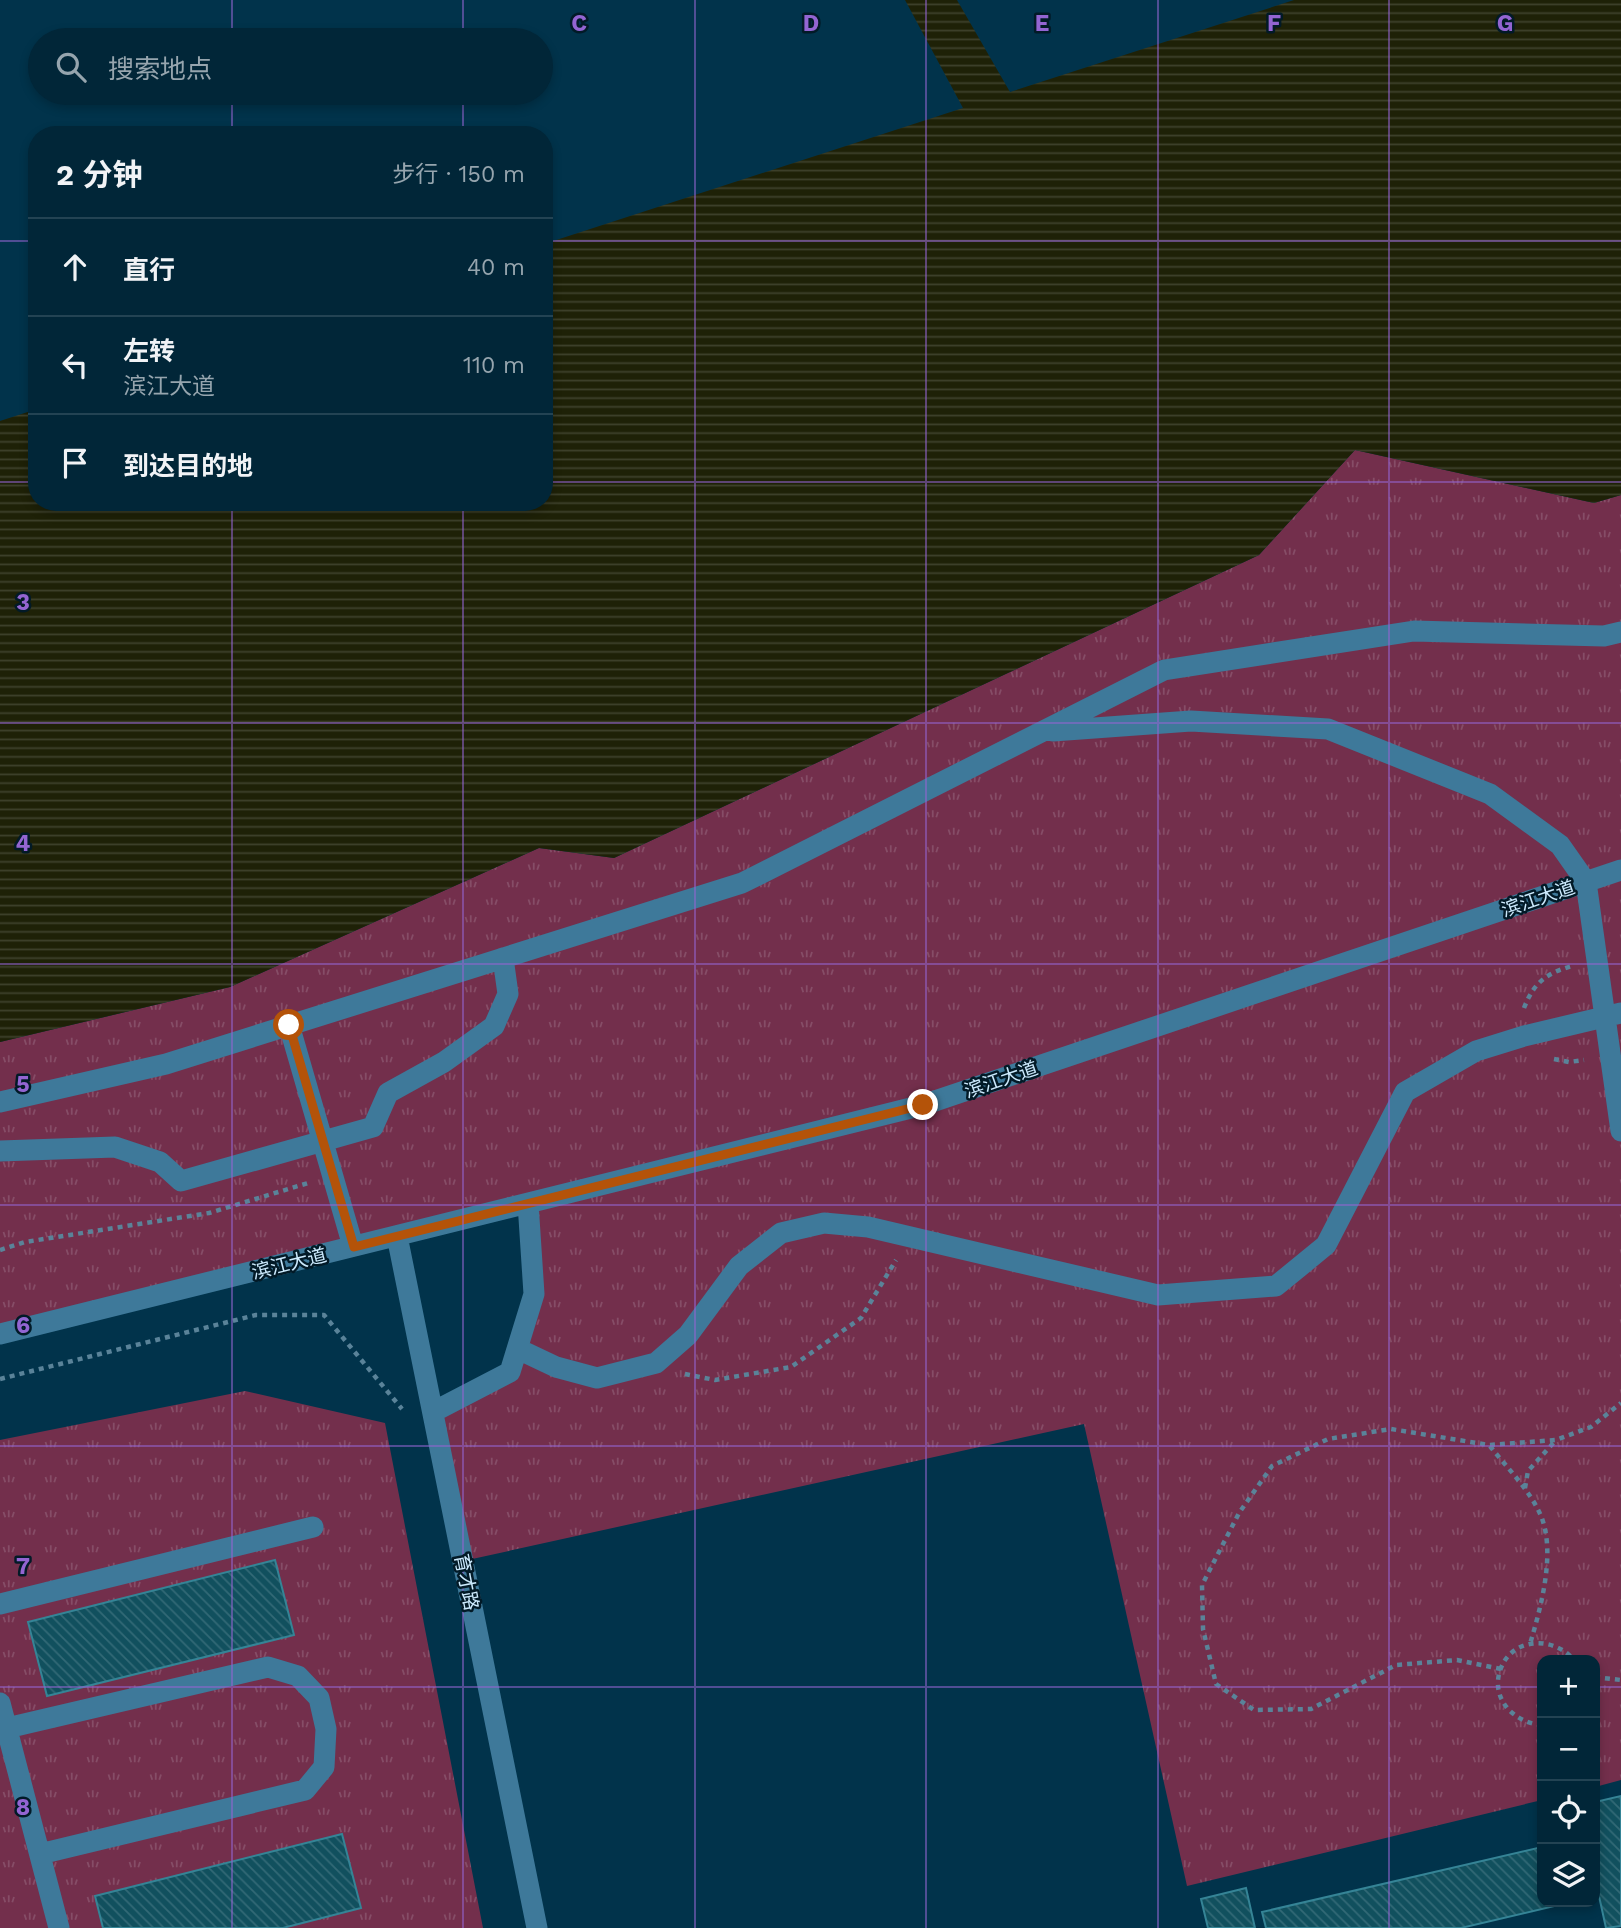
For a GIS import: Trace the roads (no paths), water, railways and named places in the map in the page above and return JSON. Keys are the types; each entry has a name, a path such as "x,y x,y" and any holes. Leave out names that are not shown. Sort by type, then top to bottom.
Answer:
{"street":[{"path":"0,1102 166,1064 741,883 1164,670 1414,631 1604,636 1621,632"},
{"path":"1040,732 1191,721 1328,729 1490,794 1560,845 1586,882 1597,959 1613,1014 1621,1131"},
{"name":"滨江大道","path":"0,1334 923,1105 1621,870"},
{"path":"0,1151 116,1147 160,1162 181,1181 373,1127 388,1093 444,1062 494,1026 508,994 503,958"},
{"path":"518,1349 555,1367 597,1378 656,1363 688,1335 739,1266 781,1233 824,1223 868,1227 1158,1295 1276,1286 1326,1245 1405,1092 1476,1051 1613,1014"},
{"path":"289,1025 354,1247"},
{"path":"433,1412 510,1372 534,1294 528,1203"},
{"name":"育才路","path":"397,1236 537,1928"},
{"path":"0,1604 313,1527"},
{"path":"7,1728 268,1667 298,1676 319,1699 326,1729 324,1767 305,1790 40,1854"},
{"path":"0,1703 60,1928"}]}
